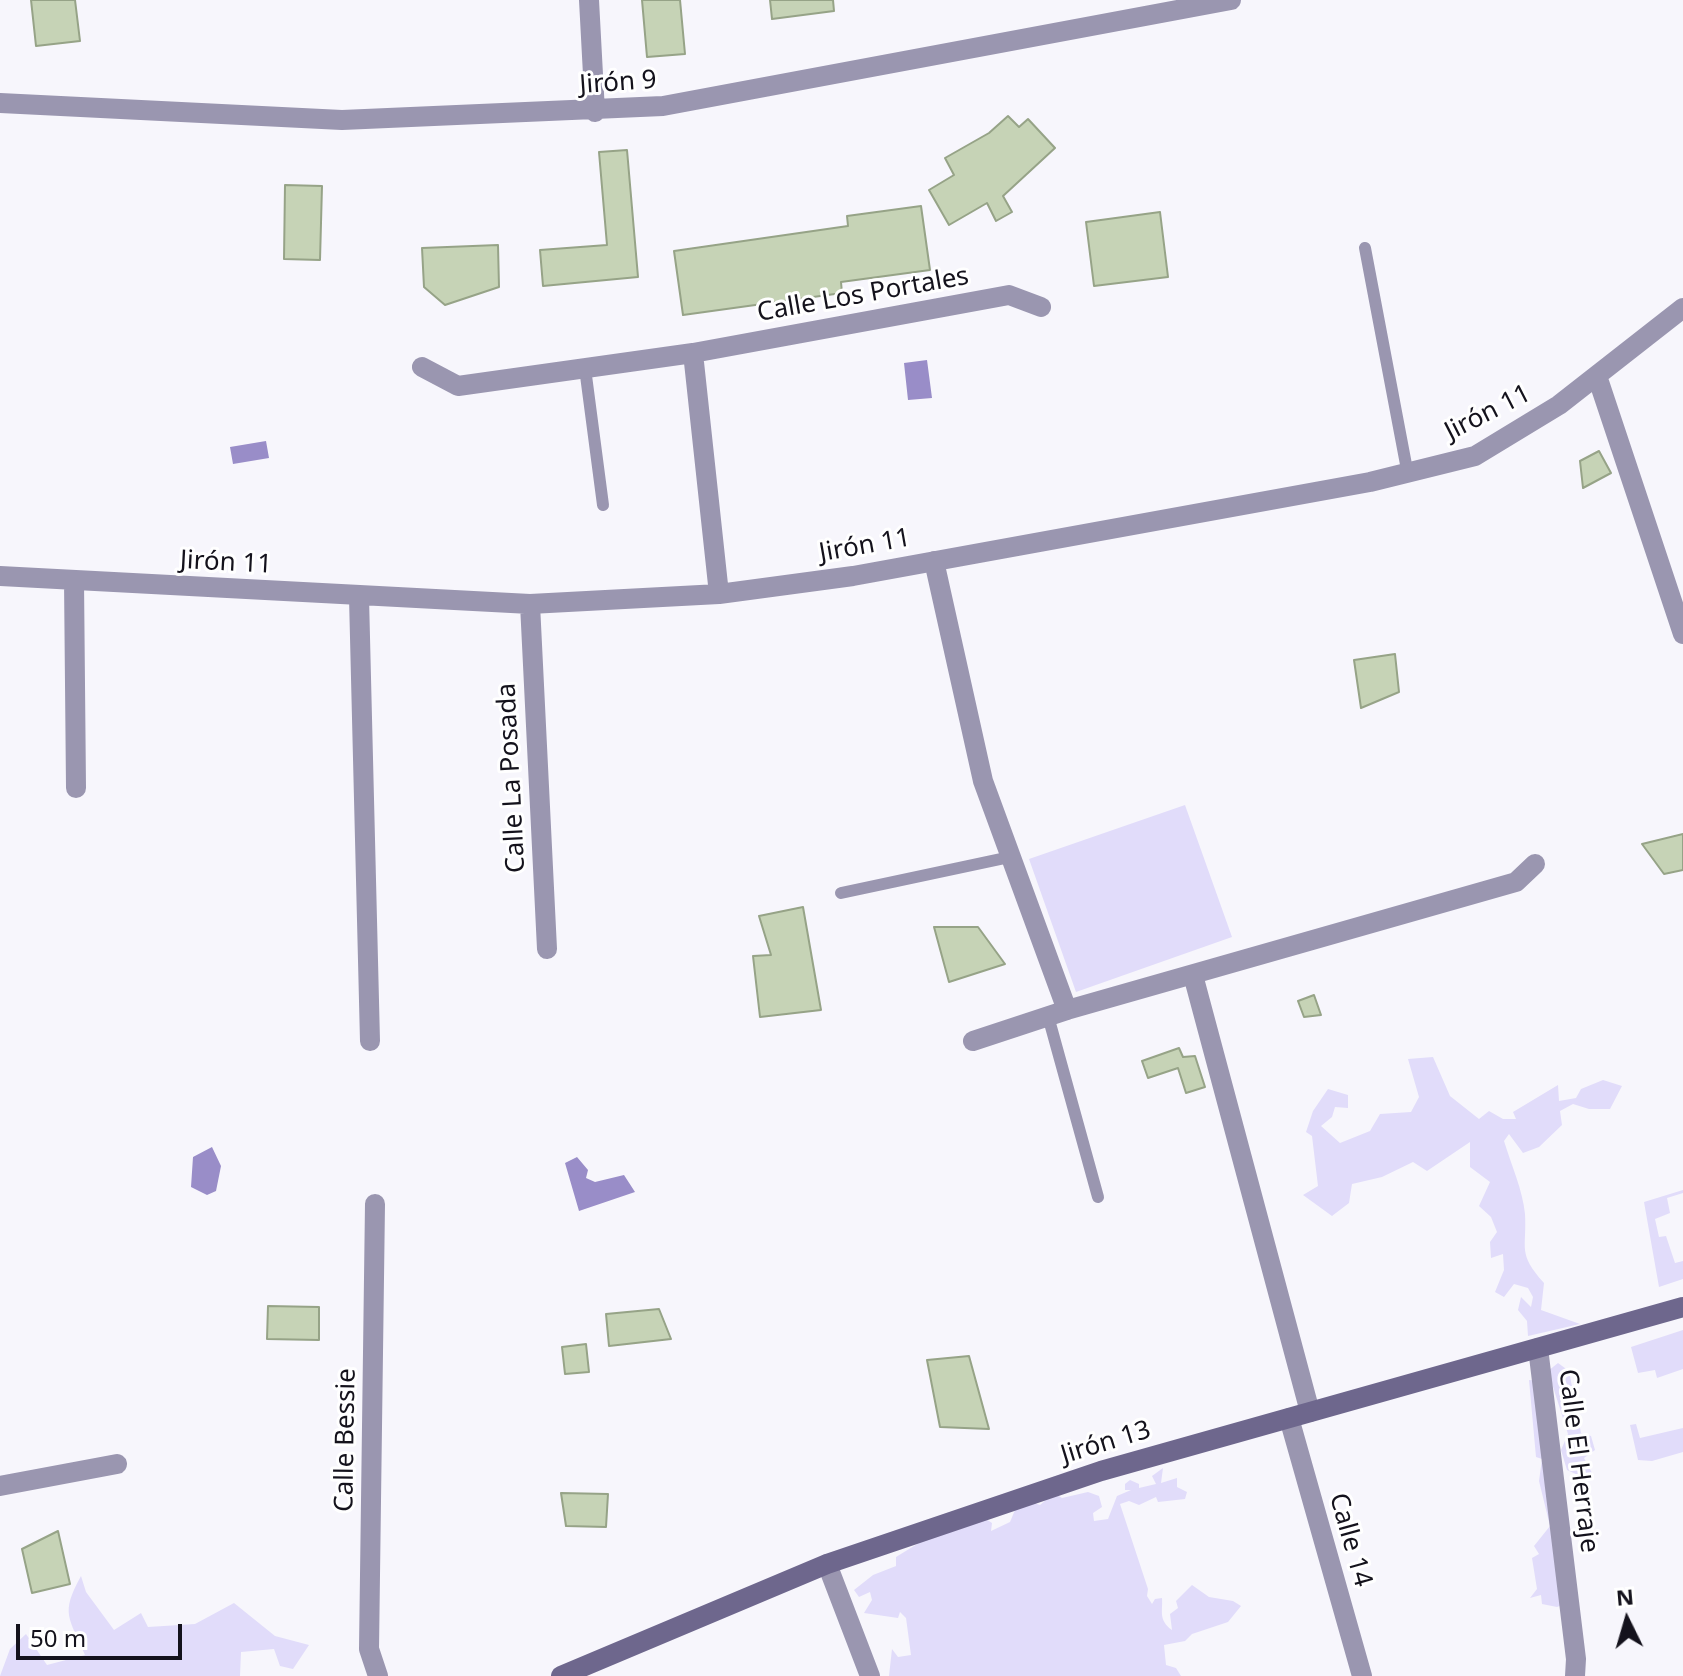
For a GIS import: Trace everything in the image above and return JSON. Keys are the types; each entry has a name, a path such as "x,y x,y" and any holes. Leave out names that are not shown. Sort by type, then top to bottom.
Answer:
{"street":[{"path":"589,0 595,112"},
{"name":"Jirón 9","path":"0,103 342,120 595,112 663,106 1231,0"},
{"name":"Calle Los Portales","path":"422,367 458,386 693,353 1009,295 1041,307"},
{"name":"Jirón 11","path":"0,576 530,604 719,594 934,561 1408,475 1475,456 1559,405 1683,308"},
{"path":"693,353 719,594"},
{"path":"1597,376 1683,634"},
{"path":"934,561 983,781 1010,857 1057,1013"},
{"path":"74,580 76,788"},
{"path":"359,597 370,1041"},
{"name":"Calle La Posada","path":"530,604 547,949"},
{"path":"973,1041 1057,1013 1516,882 1535,864"},
{"path":"1193,975 1310,1412"},
{"name":"Calle Bessie","path":"375,1204 369,1649 378,1676"},
{"name":"Jirón 13","path":"561,1676 827,1564 1101,1471 1683,1307"},
{"name":"Calle El Herraje","path":"1538,1348 1576,1659 1575,1676"},
{"name":"Calle 14","path":"1289,1418 1362,1676"},
{"path":"0,1486 117,1464"},
{"path":"827,1564 870,1676"}],"lane":[{"path":"1365,248 1408,475"},
{"path":"585,368 603,505"},
{"path":"841,893 1010,857"},
{"path":"1057,1013 1098,1197"}],"shaded area":[{"path":"927,360 932,398 908,400 904,363"},
{"path":"266,441 269,458 233,464 230,447"},
{"path":"1185,805 1232,937 1076,992 1029,859"},
{"path":"1433,1057 1450,1096 1479,1119 1489,1111 1503,1119 1516,1119 1513,1112 1558,1085 1559,1101 1576,1098 1581,1089 1603,1080 1622,1086 1610,1109 1589,1109 1573,1104 1560,1111 1562,1125 1539,1147 1523,1153 1509,1134 1504,1141 1524,1205 1525,1250 1530,1264 1544,1283 1541,1310 1580,1324 1528,1336 1527,1321 1518,1310 1521,1297 1531,1307 1533,1297 1528,1288 1514,1284 1504,1297 1495,1292 1504,1270 1503,1254 1491,1258 1490,1242 1497,1232 1491,1217 1479,1206 1490,1182 1470,1167 1470,1142 1427,1171 1413,1162 1382,1177 1352,1184 1349,1203 1332,1216 1303,1195 1318,1186 1312,1136 1306,1132 1313,1111 1328,1089 1348,1095 1348,1108 1335,1107 1332,1117 1321,1126 1340,1143 1370,1131 1380,1114 1411,1112 1419,1097 1408,1059"},
{"path":"212,1147 221,1166 216,1191 207,1195 191,1187 193,1157"},
{"path":"577,1157 588,1170 586,1178 595,1182 624,1175 635,1192 579,1211 565,1163"},
{"path":"1683,1190 1683,1193 1667,1198 1670,1213 1655,1219 1659,1237 1666,1236 1675,1263 1683,1261 1683,1279 1659,1287 1644,1202"},
{"path":"1683,1330 1683,1369 1657,1378 1655,1370 1638,1373 1631,1347"},
{"path":"1558,1363 1569,1371 1581,1433 1591,1436 1595,1450 1584,1458 1592,1473 1578,1475 1567,1470 1561,1450 1568,1434 1548,1371"},
{"path":"1529,1380 1539,1381 1565,1604 1557,1607 1542,1604 1541,1595 1530,1598 1537,1589 1532,1558 1539,1554 1534,1546 1550,1526 1539,1481 1542,1459 1536,1457"},
{"path":"1636,1424 1640,1438 1683,1428 1683,1452 1652,1461 1638,1460 1630,1425"},
{"path":"1163,1468 1161,1483 1177,1478 1177,1487 1187,1492 1185,1499 1158,1502 1156,1497 1139,1505 1129,1501 1120,1504 1148,1589 1147,1596 1152,1604 1155,1599 1162,1598 1163,1619 1172,1630 1170,1614 1178,1608 1176,1601 1192,1585 1209,1597 1233,1601 1241,1606 1228,1622 1192,1634 1185,1641 1164,1645 1166,1665 1176,1668 1181,1676 889,1676 892,1649 898,1657 911,1655 906,1618 900,1612 898,1618 864,1613 872,1600 870,1592 859,1597 854,1590 873,1575 896,1566 896,1557 927,1538 983,1517 992,1523 991,1531 1010,1522 1015,1510 1029,1501 1040,1505 1054,1493 1062,1498 1088,1492 1099,1496 1102,1507 1093,1513 1094,1521 1108,1519 1117,1496 1131,1490 1125,1490 1125,1484 1130,1480 1139,1484 1139,1488 1156,1484 1152,1476"},
{"path":"81,1576 86,1592 114,1630 141,1613 148,1627 195,1624 234,1603 275,1636 309,1645 293,1669 280,1666 274,1649 241,1652 240,1676 0,1676 10,1649 26,1634 47,1665 85,1655 69,1616 74,1589"}],"building":[{"path":"31,0 75,0 80,41 36,46"},
{"path":"642,0 680,0 685,54 647,57"},
{"path":"770,0 833,0 834,11 772,19"},
{"path":"1008,116 1019,127 1028,119 1055,148 1003,196 1012,212 996,221 987,203 949,225 929,190 954,175 945,158 989,133"},
{"path":"627,150 638,277 543,286 540,250 607,245 599,152"},
{"path":"285,185 322,186 320,260 284,259"},
{"path":"921,206 930,270 841,282 842,293 683,315 674,251 848,226 847,216"},
{"path":"1160,212 1168,277 1094,286 1086,222"},
{"path":"498,245 499,287 445,305 424,287 422,248"},
{"path":"1599,451 1611,473 1583,488 1580,461"},
{"path":"1395,654 1399,692 1361,708 1354,660"},
{"path":"1683,834 1683,870 1664,874 1642,844"},
{"path":"803,907 821,1010 760,1017 753,956 771,955 759,916"},
{"path":"934,927 978,927 1005,964 949,982"},
{"path":"1314,995 1321,1015 1304,1017 1298,1001"},
{"path":"1179,1048 1183,1057 1195,1056 1205,1087 1186,1093 1178,1068 1148,1078 1142,1061"},
{"path":"268,1306 319,1307 319,1340 267,1339"},
{"path":"659,1309 671,1339 609,1346 606,1314"},
{"path":"586,1344 589,1372 565,1374 562,1347"},
{"path":"969,1356 989,1429 940,1427 927,1360"},
{"path":"561,1493 608,1494 606,1527 566,1526"},
{"path":"58,1531 70,1584 32,1593 22,1549"}]}
